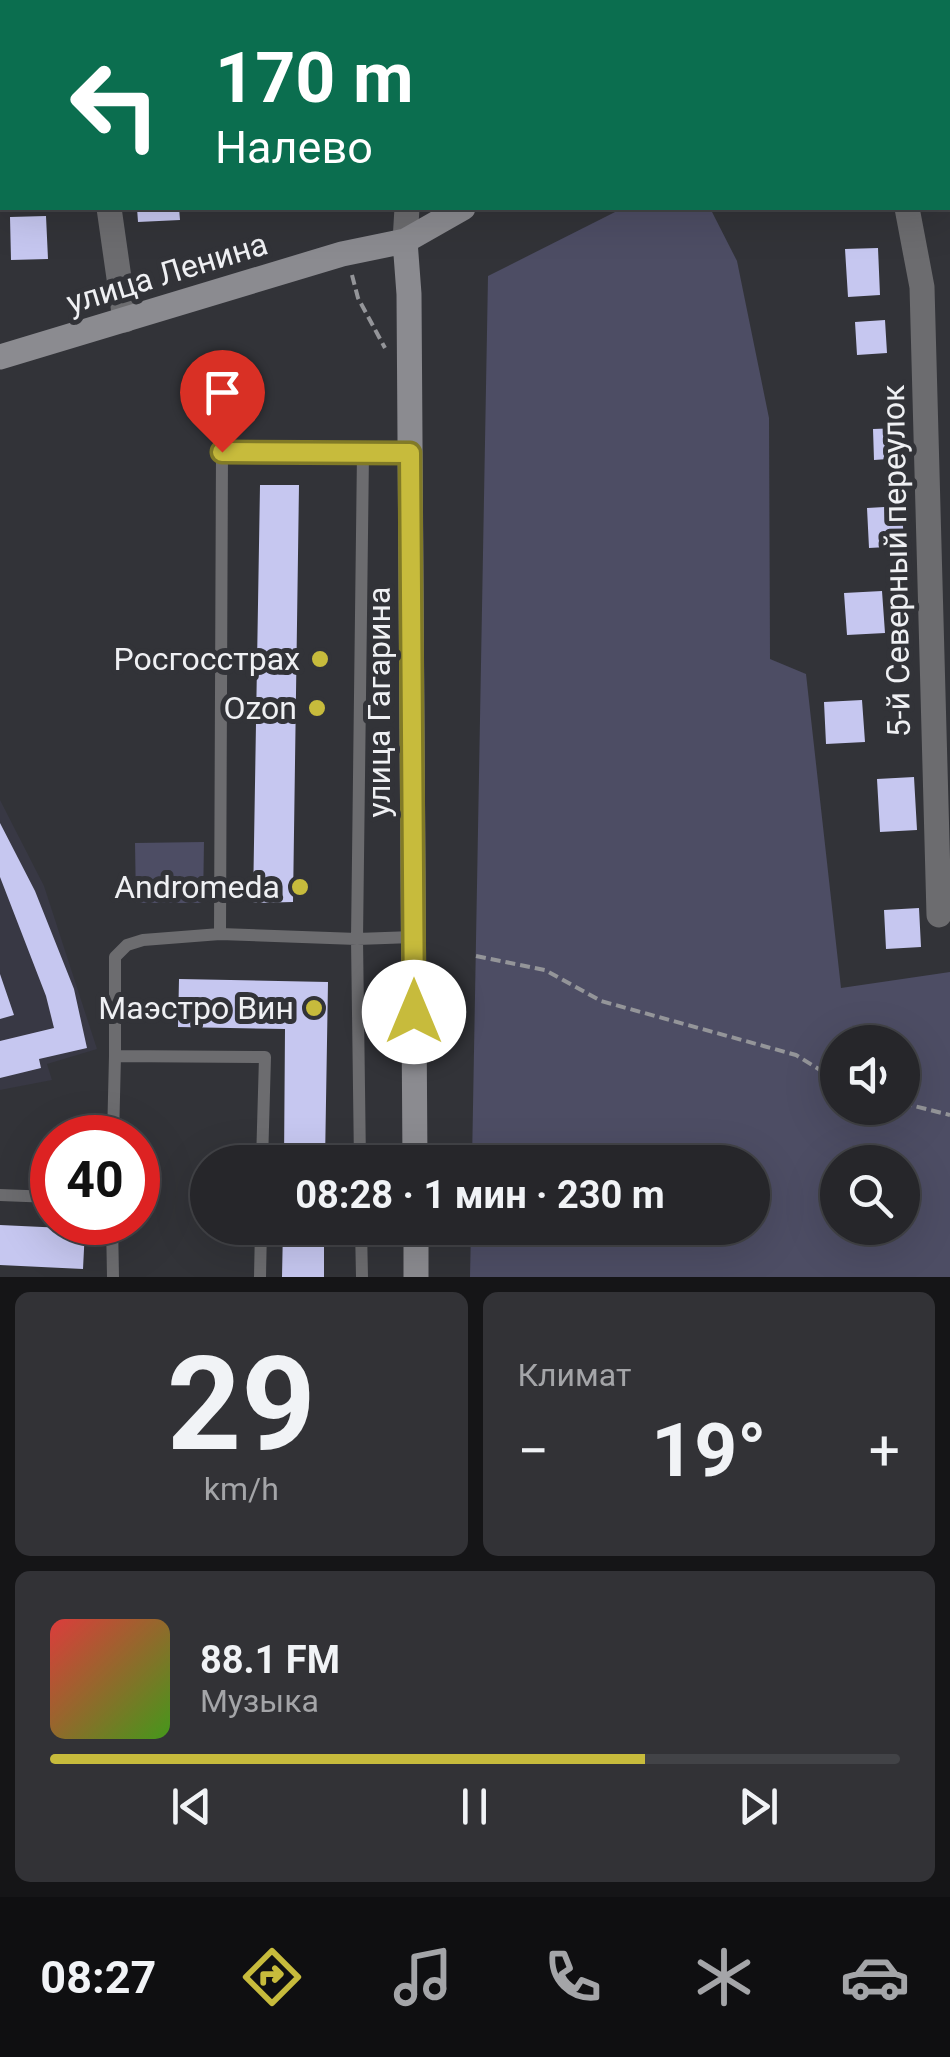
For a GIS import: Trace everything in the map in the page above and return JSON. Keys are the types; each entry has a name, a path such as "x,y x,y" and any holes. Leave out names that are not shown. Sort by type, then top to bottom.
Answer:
{"street":[{"path":"109,210 125,320"},
{"path":"404,241 407,210"},
{"name":"улица Ленина","path":"0,357 346,253 404,241 458,210"},
{"name":"5-й Северный переулок","path":"907,210 922,287 939,914"},
{"name":"улица Гагарина","path":"404,241 410,453 415,1145"},
{"path":"416,1245 416,1277"}],"lane":[{"path":"220,934 222,452 410,453"},
{"path":"360,1145 357,939 363,453"},
{"path":"114,1115 115,957 127,945 143,940 220,934 413,937"},
{"path":"115,1056 264,1057 262,1145"},
{"path":"0,1194 30,1196"},
{"path":"112,1245 112,1277"},
{"path":"260,1277 261,1245"},
{"path":"361,1245 362,1277"}],"path":[{"path":"346,253 358,298 388,352"},
{"path":"476,956 545,970 602,1001 796,1055 820,1070"},
{"path":"920,1108 950,1115"}],"shaded area":[{"path":"619,210 711,210 737,261 769,418 770,659 806,674 841,988 950,972 950,1277 470,1277 471,1245 770,1245 770,1145 472,1145 488,276"},
{"path":"0,800 44,886 97,1049 47,1064 52,1080 0,1090"},
{"path":"204,842 203,903 136,903 135,843"}],"building":[{"path":"137,210 179,210 180,220 138,222"},
{"path":"46,216 48,259 11,260 10,217"},
{"path":"878,248 880,295 848,297 845,249"},
{"path":"885,320 887,353 857,355 855,322"},
{"path":"901,428 902,458 874,460 873,429"},
{"path":"260,485 299,485 293,902 253,903"},
{"path":"902,506 904,546 869,548 867,508"},
{"path":"882,591 885,633 847,635 844,593"},
{"path":"862,700 865,742 826,744 824,702"},
{"path":"914,777 917,830 880,832 877,779"},
{"path":"0,823 35,891 74,989 87,1048 39,1059 41,1068 0,1078 0,1041 54,1028 46,996 0,877"},
{"path":"919,908 921,947 886,949 884,910"},
{"path":"0,974 14,1015 0,1019"},
{"path":"179,979 328,982 325,1145 284,1145 285,1029 178,1027"},
{"path":"0,1225 30,1226 30,1245 84,1245 83,1269 0,1265"},
{"path":"283,1245 324,1245 324,1277 282,1277"}],"place":[{"name":"Росгосстрах","path":"320,659"},
{"name":"Ozon","path":"317,708"},
{"name":"Andromeda","path":"300,887"},
{"name":"Маэстро Вин","path":"314,1008"}],"route":[{"path":"222,452 410,453 414,1012"}]}
